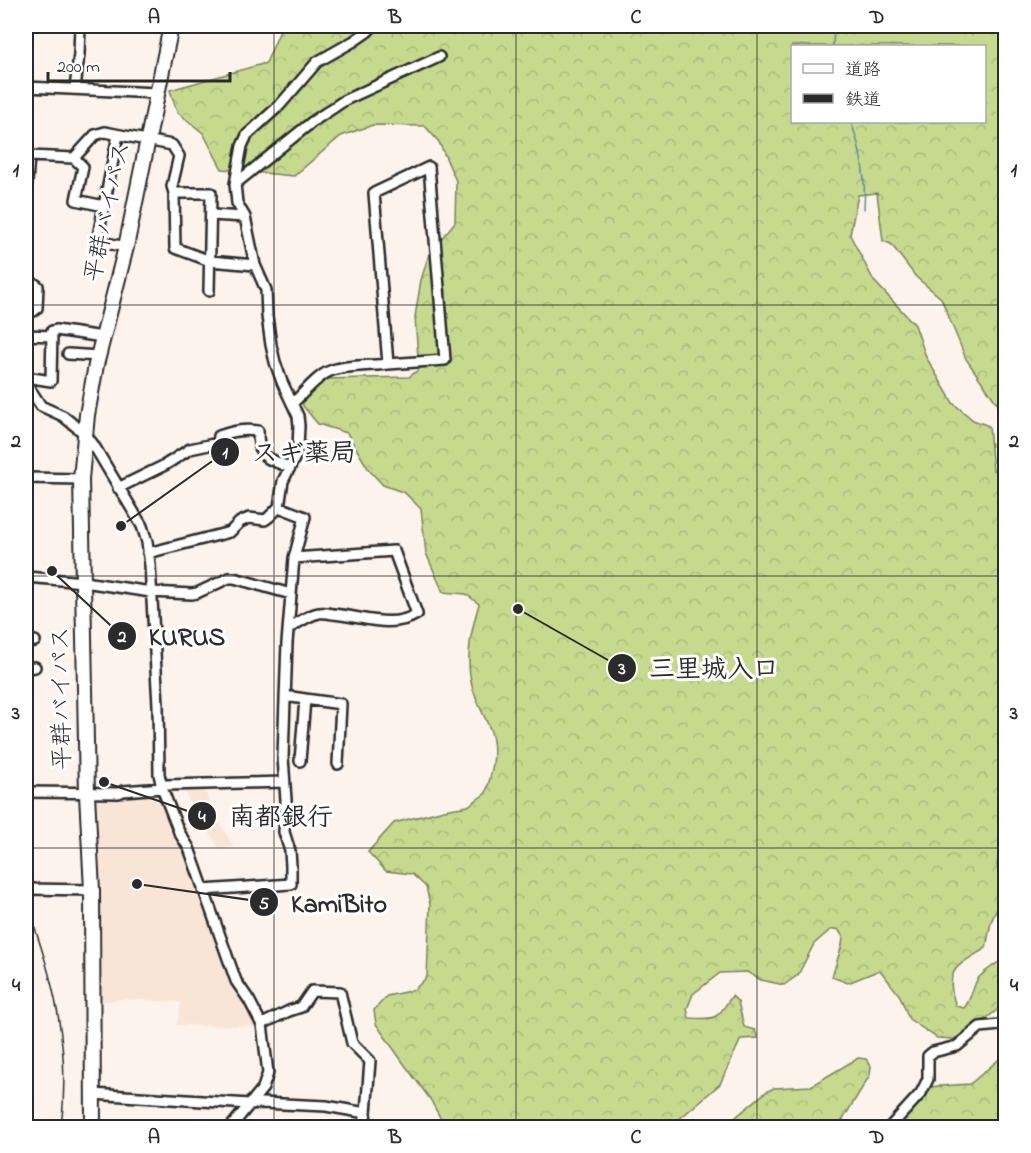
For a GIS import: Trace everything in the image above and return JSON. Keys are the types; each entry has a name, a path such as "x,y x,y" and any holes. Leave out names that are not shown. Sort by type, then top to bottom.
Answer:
{"highway":[{"name":"平群バイパス","path":"93,1128 92,890 87,794 81,479 87,415 103,337 126,247 171,26"}],"street":[{"path":"75,89 80,26"},
{"path":"148,553 230,532 240,522 249,518 265,520 279,507 283,481 298,447 298,416 275,362 267,316 266,290 255,265 246,217 237,203 235,184 242,146 248,135 280,105 317,62 354,41 373,26"},
{"path":"235,184 345,99 439,57"},
{"path":"26,87 157,93"},
{"path":"74,158 95,135 105,132 172,146 179,156 172,186 175,248 210,261 255,265"},
{"path":"118,135 97,241 126,247"},
{"path":"26,186 29,156 74,158 83,167 76,200 104,206"},
{"path":"293,403 330,370 445,360 429,167 374,193 388,364"},
{"path":"174,193 211,193 209,291"},
{"path":"211,215 246,217"},
{"path":"26,282 38,286 37,308 26,312"},
{"path":"26,377 51,381 52,331 103,337"},
{"path":"26,335 52,336"},
{"path":"68,354 99,356"},
{"path":"26,383 41,406 63,416 85,434 93,444 142,526 147,542 158,705 159,774 162,788 179,832 189,848 236,981 262,1025 268,1073 263,1088 230,1128"},
{"path":"118,488 165,465 190,449 218,443 219,436 242,429 258,431 260,453 290,468"},
{"path":"26,478 81,479"},
{"path":"203,890 291,884 290,851 284,832 285,696 294,558 305,517 279,507"},
{"path":"289,627 321,613 370,621 394,622 417,614 394,551 294,558"},
{"path":"26,577 84,582 151,592 197,593 229,578 234,578 291,594"},
{"path":"285,696 342,704 338,764"},
{"path":"300,761 305,699"},
{"path":"26,792 120,793 162,788 166,785 284,782"},
{"path":"26,888 92,890"},
{"path":"262,1025 302,1007 312,991 340,992 352,1042 370,1061 363,1128"},
{"path":"889,1128 921,1093 928,1078 928,1056 933,1052 957,1046 980,1027 1000,1025 1005,1021"},
{"path":"92,1094 250,1104 326,1106 366,1113"}],"shaded area":[{"path":"204,786 211,809 233,846 220,850 195,807 192,808 184,787"},
{"path":"159,790 187,850 259,1026 177,1025 181,1002 121,999 98,1002 102,944 99,842 93,797"}],"green space":[{"path":"282,26 1005,26 1005,415 966,359 941,298 916,277 891,244 883,241 877,193 858,195 850,235 874,281 915,325 926,357 953,403 973,420 989,426 993,470 1005,472 1006,850 998,858 997,864 1005,891 991,922 986,948 967,959 955,970 951,984 956,1006 964,1008 977,980 1005,958 1005,1004 971,1030 954,1039 937,1038 909,1019 900,996 880,970 848,983 832,977 843,937 838,929 830,930 814,944 798,975 784,985 761,980 747,972 720,973 693,994 687,1009 689,1018 706,1019 719,1014 732,996 738,1002 744,1027 755,1030 758,1038 741,1039 720,1084 670,1127 443,1127 430,1099 376,1024 374,1010 387,996 414,990 427,977 430,904 426,887 412,874 386,871 368,852 394,823 468,806 486,793 492,769 494,745 490,729 474,692 469,665 471,634 479,604 466,594 443,592 426,553 421,509 405,493 383,485 369,470 347,433 318,424 303,406 304,388 325,379 409,377 419,369 415,317 421,280 429,254 455,222 456,181 439,142 425,126 373,125 341,136 294,176 222,169 203,133 177,112 170,90 266,63"},
{"path":"1005,1055 1005,1127 899,1128 900,1110 911,1096 926,1087 970,1084"},
{"path":"858,1058 866,1059 871,1066 870,1075 842,1121 832,1127 724,1127 766,1092 774,1088 811,1086"}],"waterway":[{"path":"833,45 834,26"},
{"path":"851,123 862,165 864,209"}],"railway":[{"path":"26,903 45,959 58,1013 64,1069 61,1128"}],"place":[{"name":"スギ薬局","path":"121,526"},
{"name":"KURUS","path":"52,571"},
{"name":"三里城入口","path":"518,609"},
{"name":"南都銀行","path":"104,782"},
{"name":"KamiBito","path":"137,884"}]}
